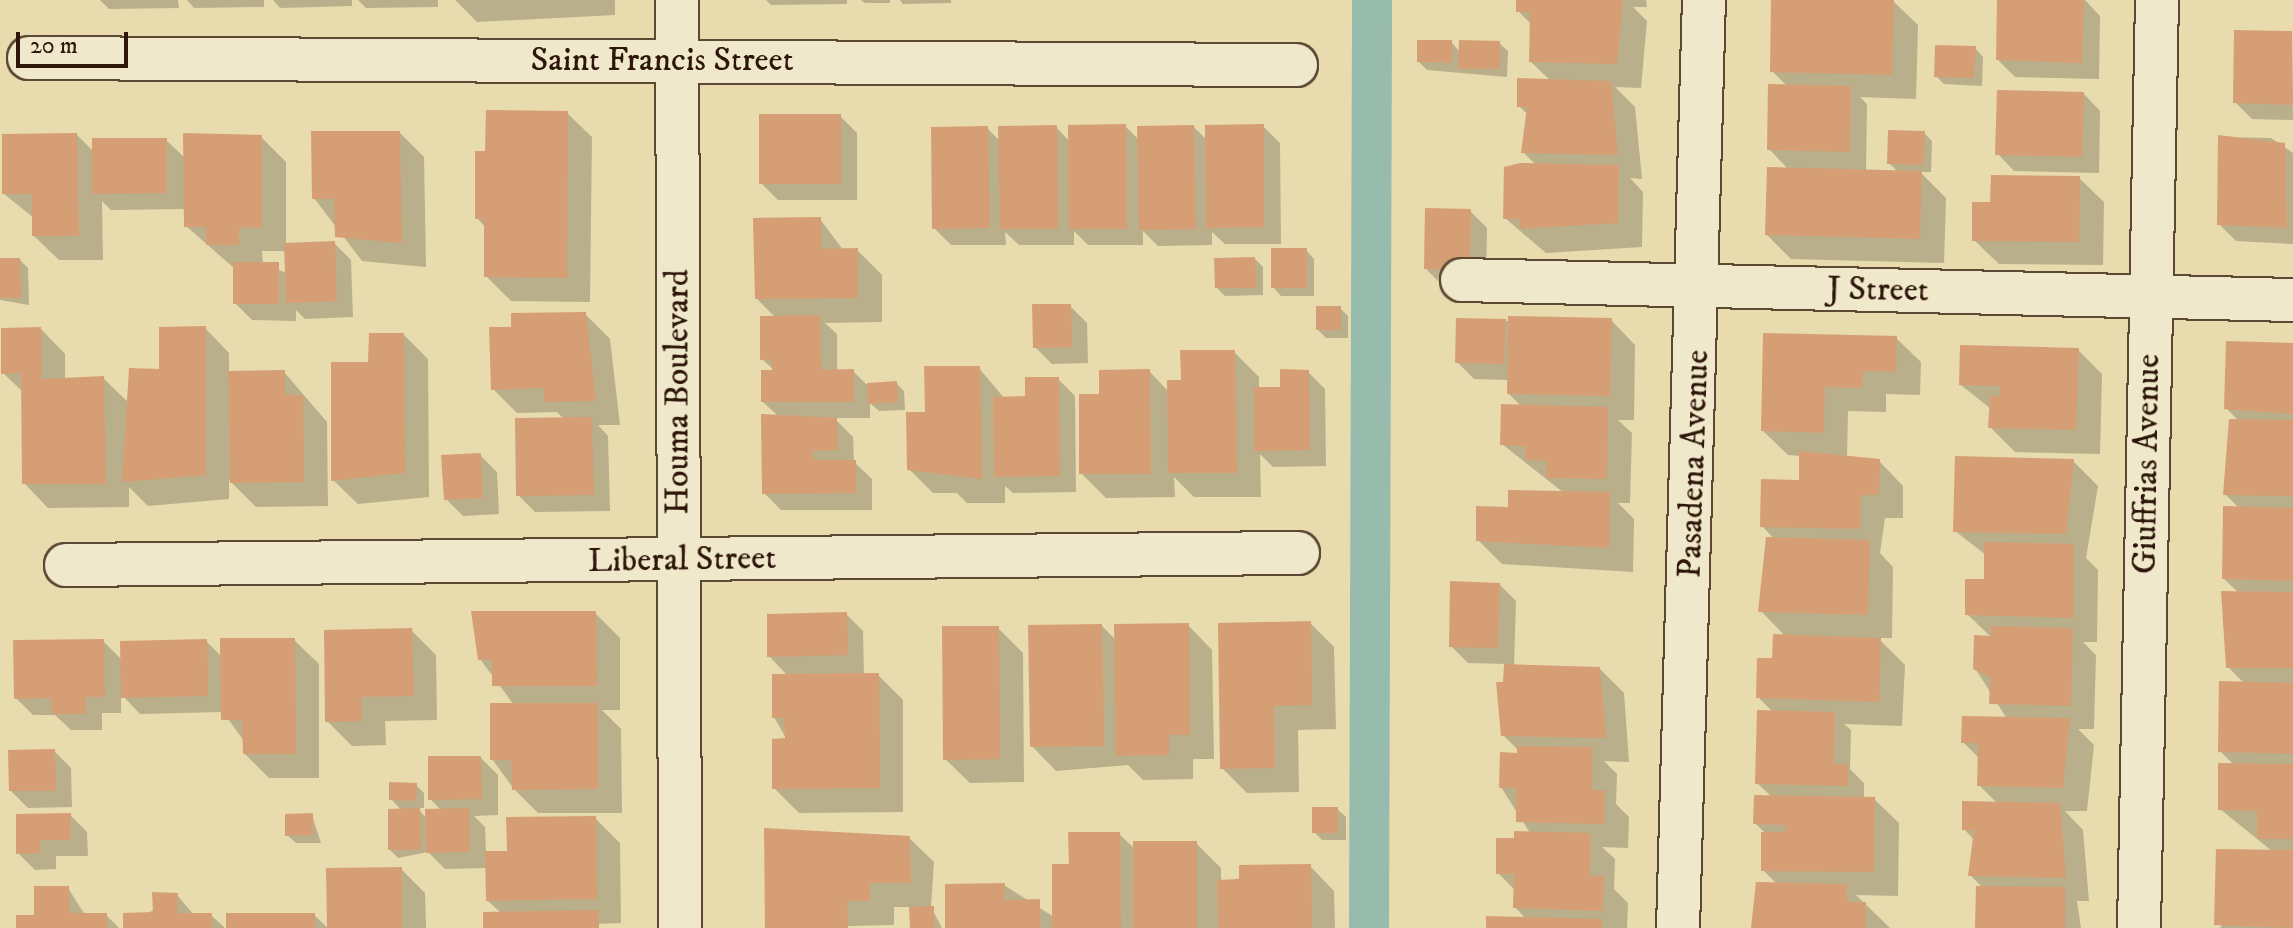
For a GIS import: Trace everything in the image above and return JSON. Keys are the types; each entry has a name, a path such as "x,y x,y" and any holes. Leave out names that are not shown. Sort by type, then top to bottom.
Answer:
{"street":[{"name":"Houma Boulevard","path":"677,0 680,928"},
{"name":"Pasadena Avenue","path":"1678,928 1700,286 1704,0"},
{"name":"Giuffrias Avenue","path":"2139,928 2157,0"},
{"name":"Saint Francis Street","path":"29,58 1296,65"},
{"name":"J Street","path":"1462,280 2293,300"},
{"name":"Liberal Street","path":"66,565 1298,553"}],"building":[{"path":"1516,0 1623,0 1617,64 1529,62 1530,12 1516,12"},
{"path":"1771,0 1894,0 1892,75 1770,72"},
{"path":"1997,0 2084,0 2082,63 1996,60"},
{"path":"2234,30 2292,31 2293,105 2233,103"},
{"path":"1417,40 1452,40 1452,63 1417,62"},
{"path":"1459,40 1500,41 1500,69 1458,69"},
{"path":"1935,45 1976,46 1974,78 1934,77"},
{"path":"1517,78 1611,81 1618,155 1521,153 1527,107 1517,107"},
{"path":"1768,84 1851,86 1850,152 1767,150"},
{"path":"1997,90 2084,92 2082,157 1995,155"},
{"path":"486,110 568,111 567,278 484,277 484,219 475,219 475,151 485,151"},
{"path":"759,114 841,114 841,184 759,184"},
{"path":"1126,124 1127,229 1069,229 1068,125"},
{"path":"1264,124 1264,227 1206,228 1205,125"},
{"path":"1057,125 1058,229 1000,229 998,126"},
{"path":"1194,125 1196,229 1139,230 1137,126"},
{"path":"988,126 990,228 932,229 931,127"},
{"path":"1888,130 1925,131 1923,165 1887,164"},
{"path":"311,131 400,131 402,243 335,237 334,199 312,199"},
{"path":"77,133 79,236 32,236 32,194 2,194 2,134"},
{"path":"183,133 262,135 262,227 239,228 239,245 206,245 206,227 184,227"},
{"path":"2218,135 2285,143 2287,228 2217,225"},
{"path":"92,138 167,138 167,193 92,194"},
{"path":"1520,163 1619,165 1618,223 1519,229 1520,219 1503,219 1504,167"},
{"path":"1767,167 1922,171 1920,239 1765,235"},
{"path":"1991,175 2080,176 2079,242 1972,241 1972,202 1990,202"},
{"path":"1425,208 1471,209 1470,270 1424,269"},
{"path":"821,217 821,249 858,248 858,298 755,299 753,218"},
{"path":"335,241 337,301 286,303 284,243"},
{"path":"1271,248 1307,248 1307,288 1271,288"},
{"path":"1255,257 1256,288 1215,288 1214,258"},
{"path":"0,258 20,258 21,298 0,298"},
{"path":"233,262 279,262 279,304 233,304"},
{"path":"1032,304 1071,304 1072,347 1033,348"},
{"path":"1316,306 1341,306 1341,330 1316,330"},
{"path":"586,312 596,401 544,402 544,388 491,390 489,327 511,327 511,313"},
{"path":"820,315 821,370 854,369 854,402 761,402 761,370 772,370 771,359 760,360 760,316"},
{"path":"1508,316 1612,318 1610,396 1507,394"},
{"path":"1456,318 1506,319 1504,364 1455,363"},
{"path":"206,326 206,475 122,482 129,368 159,369 159,327"},
{"path":"41,327 42,379 104,376 106,484 22,484 21,373 1,374 1,328"},
{"path":"369,333 404,333 405,473 331,481 331,362 368,362"},
{"path":"1763,333 1897,336 1896,372 1863,371 1862,388 1825,387 1824,433 1761,431"},
{"path":"2226,341 2293,343 2293,414 2224,409"},
{"path":"1960,345 2079,348 2076,430 1988,428 1990,396 2000,396 2000,386 1959,385"},
{"path":"1180,350 1235,350 1237,473 1168,473 1167,380 1181,380"},
{"path":"924,366 980,366 982,479 907,470 906,412 925,412"},
{"path":"1150,369 1151,474 1079,474 1079,394 1099,394 1099,370"},
{"path":"1280,369 1309,370 1310,450 1254,451 1254,387 1280,387"},
{"path":"285,370 285,395 303,395 304,482 230,483 228,371"},
{"path":"1025,377 1059,377 1060,476 994,477 993,397 1025,396"},
{"path":"897,381 898,402 868,404 867,383"},
{"path":"1501,404 1608,407 1607,479 1546,478 1547,461 1525,460 1525,446 1500,445"},
{"path":"761,414 837,418 838,450 813,451 814,460 856,460 856,493 762,494"},
{"path":"592,417 594,495 516,496 515,418"},
{"path":"2229,419 2293,420 2293,496 2223,495"},
{"path":"1799,451 1880,459 1879,495 1861,495 1860,529 1760,527 1761,479 1799,480"},
{"path":"481,453 483,498 444,500 441,455"},
{"path":"1955,456 2074,459 2066,534 1953,532"},
{"path":"1508,490 1610,492 1609,548 1476,541 1476,506 1508,507"},
{"path":"2223,506 2293,508 2293,581 2222,579"},
{"path":"1766,537 1870,540 1868,615 1758,612"},
{"path":"1984,542 2074,544 2074,618 1965,615 1965,579 1984,579"},
{"path":"1450,581 1500,583 1498,648 1449,647"},
{"path":"2221,591 2293,592 2293,668 2226,668"},
{"path":"471,611 596,611 597,686 492,686 492,660 478,660"},
{"path":"847,612 848,655 767,657 767,614"},
{"path":"1311,621 1312,705 1274,706 1275,768 1220,769 1218,623"},
{"path":"1189,623 1190,735 1169,735 1169,755 1116,756 1114,624"},
{"path":"1102,624 1104,746 1030,747 1028,625"},
{"path":"942,626 999,626 1000,759 943,760"},
{"path":"1991,626 2073,628 2071,706 1989,704 1990,677 1973,669 1974,635 1991,636"},
{"path":"412,628 414,696 361,697 362,721 325,722 324,630"},
{"path":"1773,634 1881,638 1879,702 1756,698 1757,658 1772,658"},
{"path":"220,638 295,638 296,754 243,754 242,720 221,720"},
{"path":"104,639 105,697 85,697 86,714 52,714 51,698 14,699 13,640"},
{"path":"207,639 208,696 121,698 120,641"},
{"path":"1504,664 1600,667 1606,738 1501,736 1496,682 1503,682"},
{"path":"879,673 880,788 772,789 772,739 785,738 784,718 772,718 772,674"},
{"path":"2219,681 2293,683 2293,754 2218,752"},
{"path":"490,703 598,703 598,789 512,790 511,760 490,760"},
{"path":"1757,710 1835,712 1834,764 1848,764 1848,786 1755,784"},
{"path":"1962,716 2070,718 2063,788 1977,786 1978,743 1961,743"},
{"path":"1517,746 1593,747 1592,790 1605,790 1604,824 1516,822 1516,788 1499,788 1500,752 1517,753"},
{"path":"55,749 56,791 9,791 8,750"},
{"path":"428,756 481,756 482,799 428,800"},
{"path":"2218,763 2293,764 2293,839 2257,839 2257,811 2218,810"},
{"path":"389,782 417,783 416,801 389,800"},
{"path":"1754,795 1875,797 1874,872 1761,871 1761,832 1785,832 1785,825 1753,824"},
{"path":"1962,801 2060,803 2066,878 1968,876 1974,830 1962,830"},
{"path":"1312,807 1338,807 1338,833 1312,833"},
{"path":"420,808 421,850 388,850 388,809"},
{"path":"469,808 470,852 426,853 425,809"},
{"path":"71,813 71,840 40,840 40,853 16,854 16,814"},
{"path":"313,813 313,835 285,836 285,814"},
{"path":"596,816 597,899 486,901 485,851 507,851 506,817"},
{"path":"764,828 910,836 911,883 870,883 870,901 847,901 848,928 765,928"},
{"path":"1514,831 1591,833 1590,876 1604,876 1603,911 1513,908 1514,874 1496,874 1496,838 1514,838"},
{"path":"1068,832 1120,832 1121,928 1052,928 1052,864 1069,864"},
{"path":"1133,841 1197,841 1197,928 1133,928"},
{"path":"2216,849 2293,850 2293,928 2214,925"},
{"path":"1311,864 1312,928 1218,928 1217,880 1239,879 1239,865"},
{"path":"402,867 402,928 327,928 326,868"},
{"path":"1756,882 1847,884 1847,902 1866,902 1866,928 1751,928"},
{"path":"1005,883 1004,900 1040,899 1040,928 945,928 945,884"},
{"path":"34,886 69,886 69,913 107,913 108,928 16,928 16,915 34,915"},
{"path":"1976,886 2065,887 2065,928 1975,928"},
{"path":"152,892 178,893 177,913 212,913 212,928 123,928 123,913 153,912"},
{"path":"934,906 934,928 910,928 909,907"},
{"path":"599,910 599,928 483,928 483,912"},
{"path":"226,913 315,913 315,928 226,928"},
{"path":"1486,916 1602,919 1602,928 1486,928"}],"waterway":[{"path":"1369,928 1372,0"}]}
